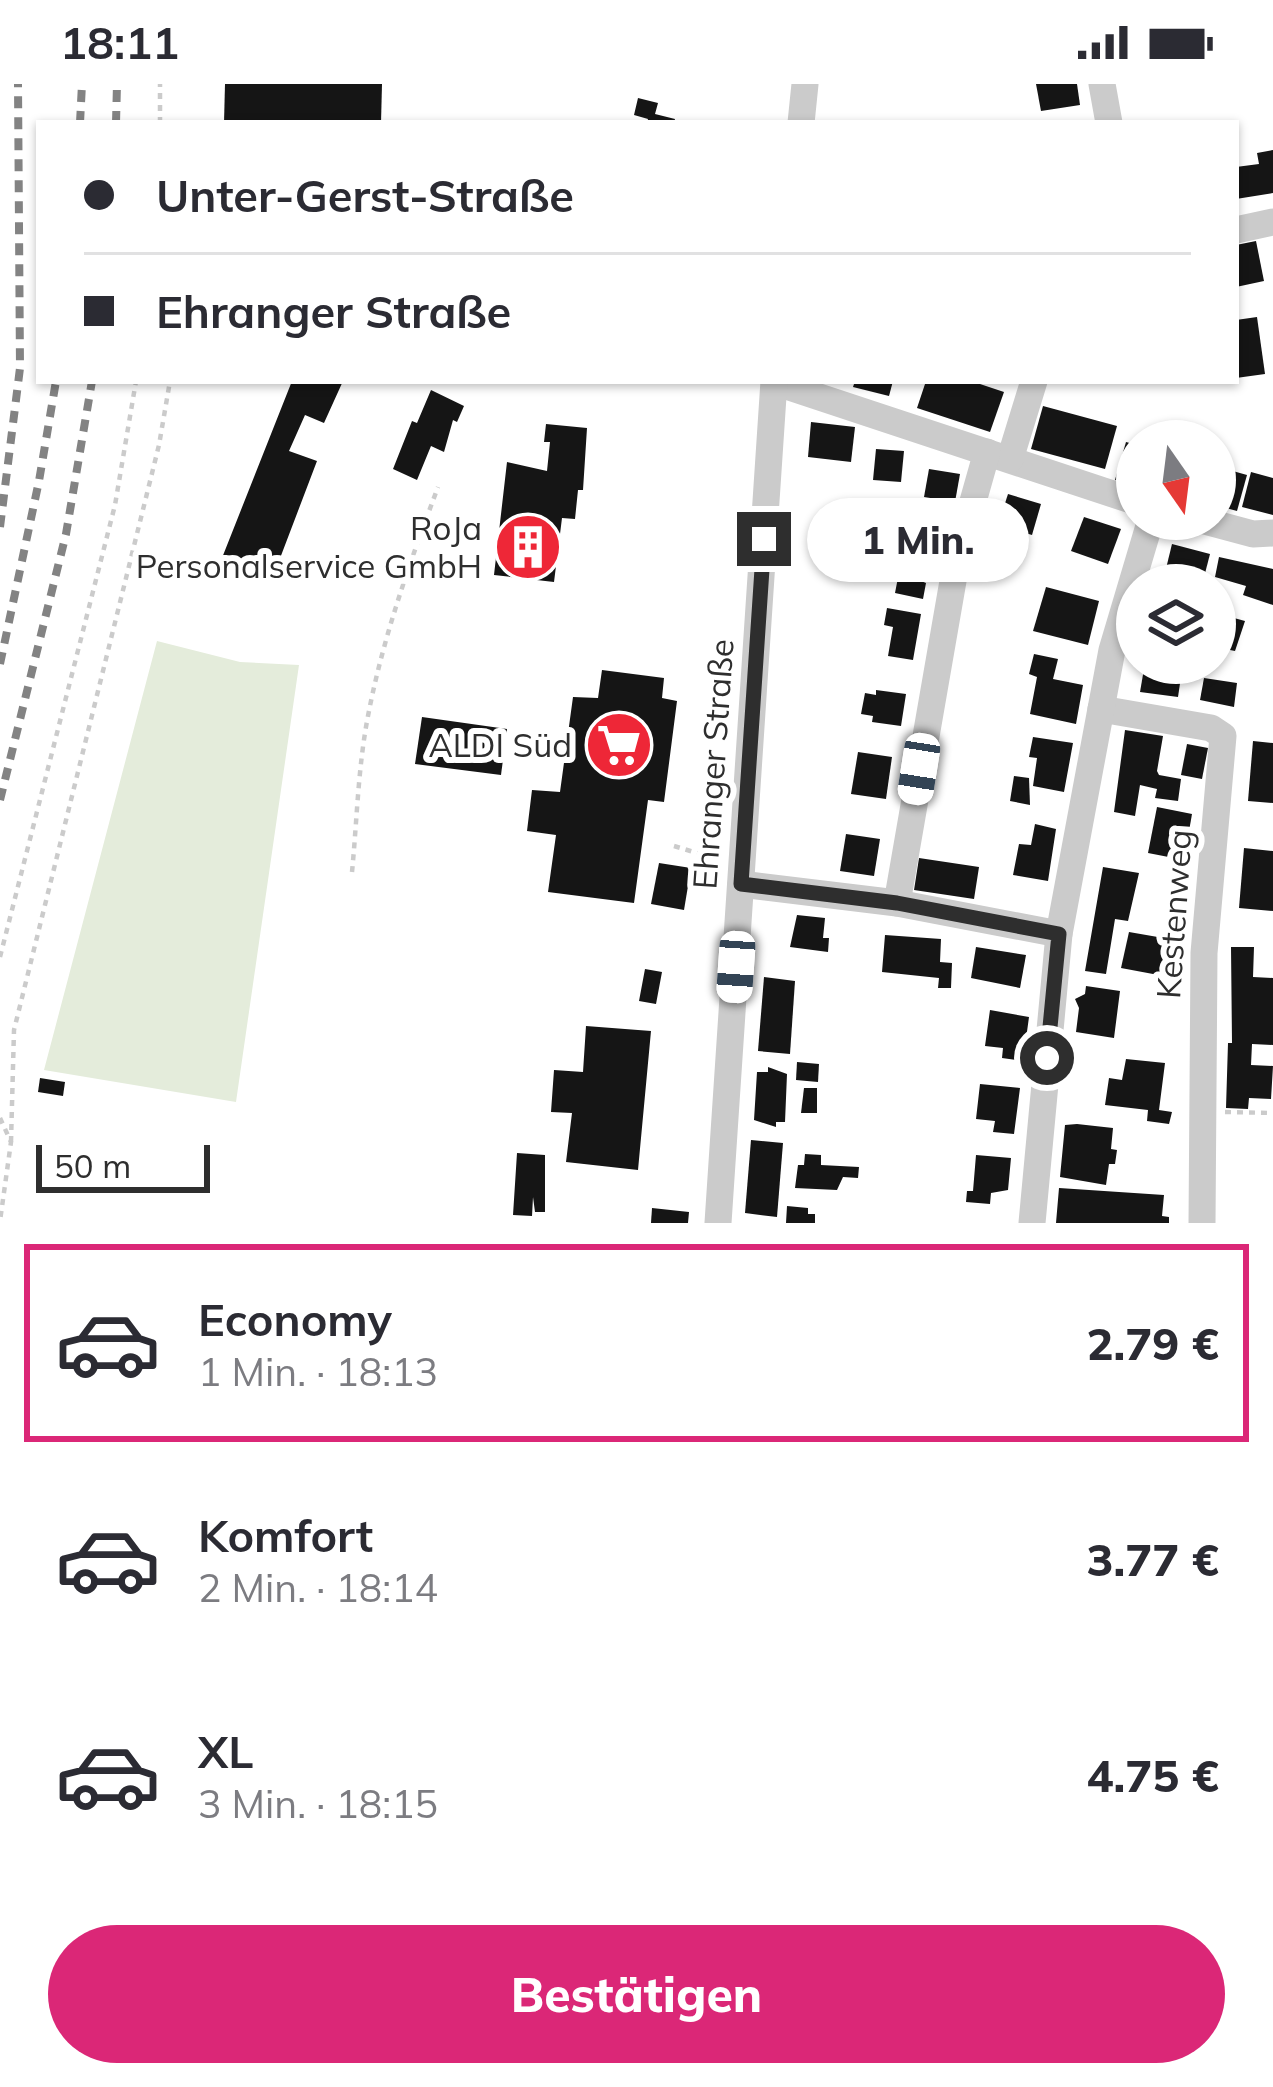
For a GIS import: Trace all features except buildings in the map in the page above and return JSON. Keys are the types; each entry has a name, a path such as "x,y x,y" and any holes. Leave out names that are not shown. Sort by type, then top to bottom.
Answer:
{"street":[{"path":"801,120 805,84"},
{"path":"1102,84 1108,120"},
{"path":"1239,229 1273,222"},
{"name":"Ehranger Straße","path":"718,1223 774,384"},
{"path":"783,384 1116,495"},
{"path":"897,903 957,558 1033,384"},
{"path":"1236,529 1273,533"},
{"path":"1031,1223 1059,934 1112,650 1145,540"},
{"name":"Kestenweg","path":"1101,709 1211,728 1223,736 1204,953 1202,1223"},
{"path":"742,876 1059,934"}],"path":[{"path":"160,84 160,120"},
{"path":"0,957 115,505 135,384"},
{"path":"0,1221 15,1110 14,1030 159,446 169,384"},
{"path":"352,872 371,701 401,586 438,487"},
{"path":"674,846 742,876"},
{"path":"1201,1111 1273,1112"},
{"path":"0,1118 11,1142"}],"green space":[{"path":"157,641 240,662 299,665 236,1102 44,1070"}],"railway":[{"path":"0,527 20,368 18,84"},
{"path":"80,120 82,84"},
{"path":"116,120 117,84"},
{"path":"0,664 55,384"},
{"path":"0,800 66,534 91,384"}],"place":[{"name":"RoJa Personalservice GmbH","path":"528,547"},
{"name":"ALDI Süd","path":"619,745"}],"route":[{"path":"764,539 741,884 897,903 1059,934 1047,1058"}]}
